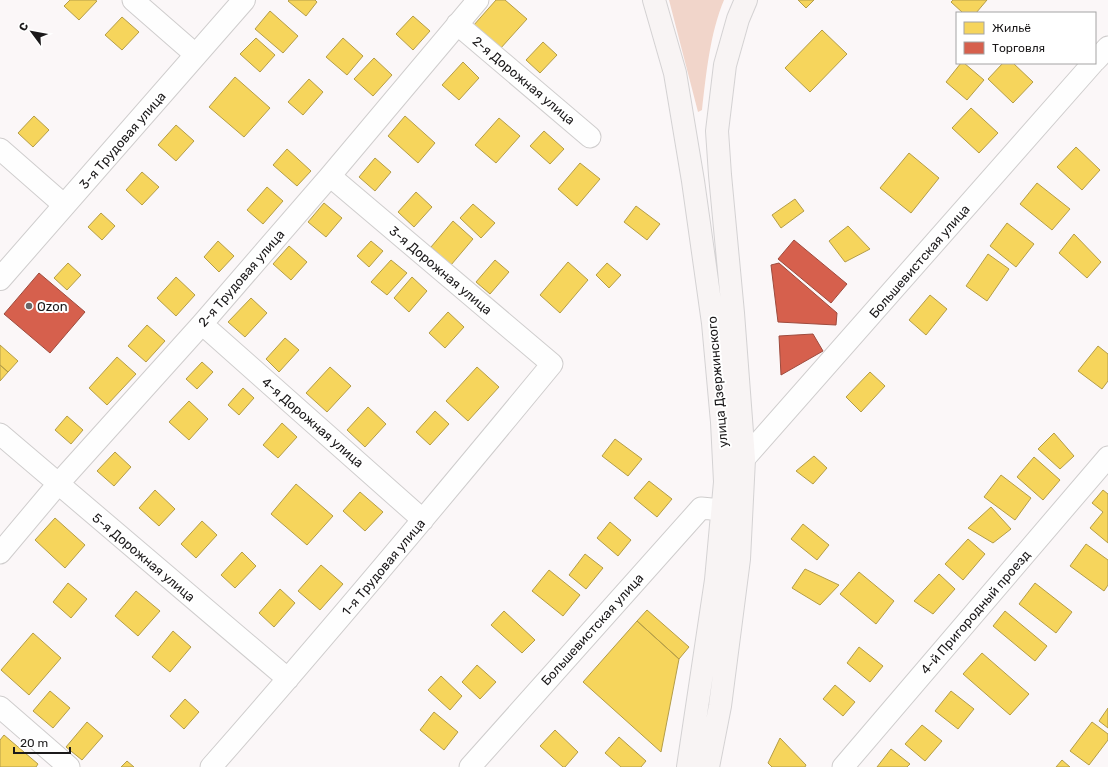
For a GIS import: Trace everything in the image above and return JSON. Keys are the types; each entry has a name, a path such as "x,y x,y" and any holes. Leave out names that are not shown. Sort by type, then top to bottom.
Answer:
{"main road":[{"name":"улица Дзержинского","path":"654,0 674,73 693,181 713,324 722,422 725,482 716,580 688,767"},
{"name":"улица Дзержинского","path":"708,767 720,706 739,559 744,459 717,131 724,65 738,19 746,0"}],"street":[{"path":"133,0 196,55"},
{"name":"3-я Трудовая улица","path":"0,280 244,0"},
{"name":"2-я Трудовая улица","path":"0,553 58,484 202,324 330,176 478,0"},
{"name":"2-я Дорожная улица","path":"457,24 590,137"},
{"name":"Большевистская улица","path":"1096,60 1108,46"},
{"name":"Большевистская улица","path":"744,459 1092,64"},
{"path":"0,149 64,205"},
{"name":"3-я Дорожная улица","path":"330,176 552,364"},
{"name":"4-я Дорожная улица","path":"202,324 423,520"},
{"name":"1-я Трудовая улица","path":"210,767 288,679 423,520 552,364"},
{"name":"5-я Дорожная улица","path":"0,434 288,679"},
{"name":"4-й Пригородный проезд","path":"843,767 1108,457"},
{"name":"Большевистская улица","path":"470,767 701,508 722,510"},
{"path":"0,707 69,767"}],"shaded area":[{"path":"669,0 724,0 712,40 702,110 698,112"}],"building: Жильё":[{"path":"70,0 97,1 79,20 64,6"},
{"path":"315,0 317,2 306,16 288,1"},
{"path":"496,0 505,0 527,19 500,49 473,26"},
{"path":"798,0 814,0 806,8"},
{"path":"953,0 987,0 977,12 962,12 951,2"},
{"path":"270,11 298,36 283,53 255,29"},
{"path":"413,16 430,31 413,50 396,34"},
{"path":"122,17 139,32 122,50 105,35"},
{"path":"822,30 847,54 810,92 785,68"},
{"path":"256,38 275,55 260,72 240,54"},
{"path":"343,38 363,56 347,75 326,57"},
{"path":"543,42 557,55 540,73 526,60"},
{"path":"374,58 392,75 373,96 354,79"},
{"path":"463,62 479,78 459,100 442,85"},
{"path":"960,64 965,64 984,80 967,100 946,82"},
{"path":"1002,64 1014,64 1033,82 1013,103 988,79"},
{"path":"235,77 270,108 244,137 209,107"},
{"path":"309,79 323,92 303,115 288,102"},
{"path":"971,108 998,133 979,153 952,128"},
{"path":"34,116 49,130 33,147 18,133"},
{"path":"405,116 435,143 418,163 388,136"},
{"path":"499,118 520,136 496,163 475,145"},
{"path":"176,125 194,141 176,161 158,145"},
{"path":"544,131 564,149 550,164 530,146"},
{"path":"1076,147 1100,170 1082,190 1057,167"},
{"path":"287,149 311,171 297,186 273,165"},
{"path":"909,153 939,178 911,213 880,188"},
{"path":"375,158 391,172 375,191 359,177"},
{"path":"580,163 600,179 577,206 558,189"},
{"path":"142,172 159,187 142,205 126,190"},
{"path":"1037,183 1070,209 1052,230 1020,204"},
{"path":"267,187 283,201 263,224 247,210"},
{"path":"416,192 432,207 414,227 398,212"},
{"path":"795,199 804,211 781,228 772,215"},
{"path":"324,203 342,218 326,237 308,222"},
{"path":"473,204 495,223 481,238 460,218"},
{"path":"636,206 660,224 647,240 624,222"},
{"path":"101,213 115,226 102,240 88,227"},
{"path":"453,221 473,239 451,265 431,247"},
{"path":"1007,223 1034,244 1016,267 990,246"},
{"path":"848,226 870,249 845,262 829,241"},
{"path":"1074,234 1101,262 1087,278 1059,253"},
{"path":"218,241 234,256 219,272 204,257"},
{"path":"371,241 383,251 369,267 357,256"},
{"path":"289,246 307,262 291,280 273,264"},
{"path":"988,254 1009,269 987,301 966,286"},
{"path":"391,260 407,273 387,295 371,282"},
{"path":"495,260 509,272 490,294 476,282"},
{"path":"568,262 588,280 560,313 540,295"},
{"path":"68,263 81,275 67,290 54,278"},
{"path":"607,263 621,275 609,288 596,275"},
{"path":"176,277 195,295 176,316 157,298"},
{"path":"412,277 427,291 409,312 394,298"},
{"path":"930,295 947,309 926,335 909,320"},
{"path":"251,298 267,313 245,337 228,322"},
{"path":"448,312 464,327 445,348 429,333"},
{"path":"147,325 165,341 146,362 128,346"},
{"path":"285,338 299,350 279,372 266,359"},
{"path":"0,345 18,361 8,372 0,365"},
{"path":"1098,346 1108,354 1108,381 1102,389 1078,371"},
{"path":"117,357 136,374 107,405 89,388"},
{"path":"202,362 213,372 197,389 186,379"},
{"path":"0,365 8,372 0,381"},
{"path":"330,367 351,386 327,412 306,393"},
{"path":"477,367 499,387 468,421 446,401"},
{"path":"870,372 885,386 861,412 846,397"},
{"path":"243,388 254,398 239,415 228,405"},
{"path":"189,401 208,419 189,440 169,422"},
{"path":"368,407 386,424 365,447 347,430"},
{"path":"435,411 449,424 430,445 416,432"},
{"path":"67,416 83,430 71,444 55,430"},
{"path":"282,423 297,437 278,458 263,445"},
{"path":"1054,433 1074,456 1060,469 1038,449"},
{"path":"615,439 642,459 628,476 602,456"},
{"path":"115,452 131,467 114,486 97,471"},
{"path":"814,456 827,468 813,484 796,471"},
{"path":"1034,457 1060,480 1043,500 1017,477"},
{"path":"1001,475 1031,498 1015,520 984,497"},
{"path":"649,481 672,499 657,517 634,498"},
{"path":"296,484 333,516 307,545 271,514"},
{"path":"155,490 175,509 159,526 139,508"},
{"path":"1103,490 1108,494 1108,543 1090,528 1103,512 1092,503"},
{"path":"360,492 383,512 365,531 343,511"},
{"path":"991,507 1011,529 993,543 968,528"},
{"path":"55,518 85,545 65,568 35,540"},
{"path":"202,521 217,535 196,558 181,544"},
{"path":"610,522 631,540 618,556 597,538"},
{"path":"803,524 829,545 817,560 791,539"},
{"path":"968,539 985,554 963,580 945,564"},
{"path":"1086,544 1108,560 1108,585 1104,591 1070,566"},
{"path":"242,552 256,566 235,588 221,575"},
{"path":"585,554 603,568 586,589 569,575"},
{"path":"321,565 343,584 320,610 298,591"},
{"path":"805,569 839,585 820,605 792,588"},
{"path":"549,570 580,595 563,616 532,591"},
{"path":"859,572 894,601 876,624 840,594"},
{"path":"939,574 955,589 933,614 914,601"},
{"path":"68,583 87,599 71,618 53,602"},
{"path":"1035,583 1072,612 1056,633 1019,604"},
{"path":"280,589 295,603 274,627 259,613"},
{"path":"136,591 160,611 138,636 115,616"},
{"path":"647,610 689,647 679,659 637,621"},
{"path":"504,611 535,640 522,653 491,625"},
{"path":"1005,611 1047,646 1035,661 993,626"},
{"path":"637,621 679,659 661,752 583,682"},
{"path":"173,631 191,647 170,672 152,657"},
{"path":"33,633 61,658 29,695 1,670"},
{"path":"859,647 883,666 870,682 847,663"},
{"path":"982,653 1029,694 1010,715 963,674"},
{"path":"477,665 496,682 480,699 462,682"},
{"path":"441,676 462,696 450,710 428,690"},
{"path":"835,685 855,702 843,716 823,699"},
{"path":"50,691 70,708 53,728 33,711"},
{"path":"951,691 974,709 958,729 935,711"},
{"path":"185,699 199,712 184,729 170,716"},
{"path":"1108,708 1108,728 1099,721"},
{"path":"434,712 458,732 444,750 420,730"},
{"path":"87,722 103,736 82,760 66,747"},
{"path":"1092,722 1108,734 1108,740 1089,765 1070,751"},
{"path":"922,725 942,741 925,761 905,744"},
{"path":"555,730 578,752 565,767 563,767 540,746"},
{"path":"4,735 38,764 36,767 0,767 0,740"},
{"path":"619,737 646,761 641,767 621,767 605,753"},
{"path":"780,738 806,765 805,767 772,767 768,763"},
{"path":"891,749 910,764 907,767 877,767"},
{"path":"1062,760 1070,767 1056,767"},
{"path":"127,761 134,767 121,767"}],"building: Торговля":[{"path":"794,240 847,284 831,303 778,259"},
{"path":"779,263 837,313 836,325 778,322 771,265"},
{"path":"39,273 85,312 50,353 4,314"},
{"path":"813,334 823,351 781,375 779,336"}],"place":[{"name":"Ozon","path":"29,306"}]}
